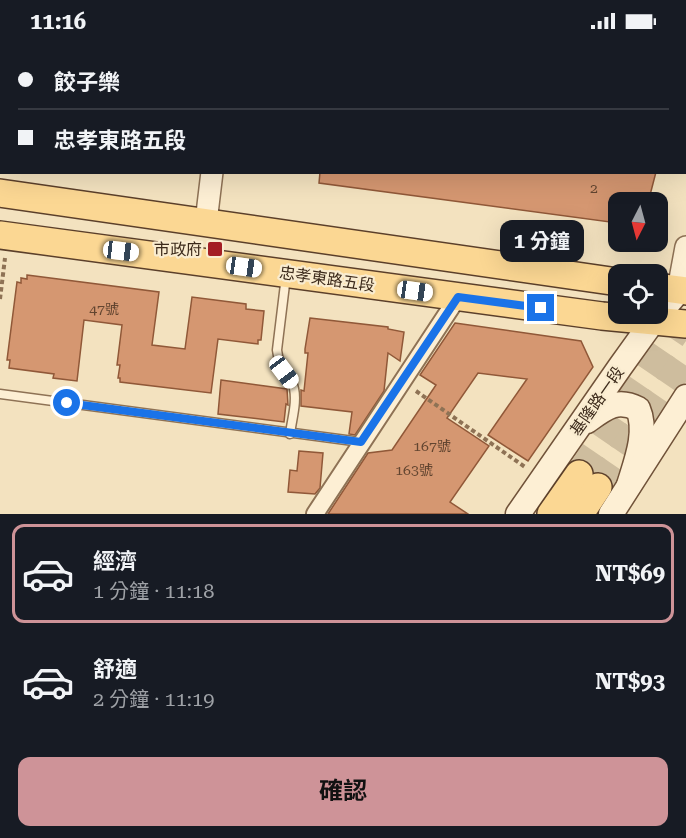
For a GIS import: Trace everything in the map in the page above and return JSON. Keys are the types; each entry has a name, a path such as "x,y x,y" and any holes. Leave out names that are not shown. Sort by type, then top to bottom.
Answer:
{"main road":[{"path":"0,193 608,281"},
{"name":"忠孝東路五段","path":"4,235 608,315"},
{"name":"基隆路一段","path":"668,300 679,285"},
{"name":"忠孝東路五段","path":"668,322 686,324"},
{"name":"基隆路一段","path":"518,514 651,324"},
{"path":"611,514 686,397"},
{"path":"579,427 617,403 629,404 639,409 642,425 639,449 629,485"},
{"path":"551,514 588,481 580,514"}],"street":[{"path":"206,222 212,174"},
{"name":"基隆路一段","path":"679,285 686,247"},
{"path":"315,514 458,297"}],"lane":[{"path":"286,273 277,350 278,361 292,383 295,397 290,434"},
{"path":"0,394 361,442"}],"path":[{"path":"0,299 4,235"},
{"path":"402,383 527,468"}],"building":[{"path":"320,174 655,174 651,192 608,192 608,222 319,183"},
{"path":"27,275 159,292 152,345 185,349 192,297 246,304 246,309 264,311 261,340 258,340 258,344 218,339 211,393 120,382 118,378 120,365 117,365 122,325 84,320 77,381 53,378 54,374 9,368 10,360 7,360 17,282 21,283 21,278 27,279"},
{"path":"310,318 388,327 388,329 404,332 400,361 388,353 384,391 355,435 349,434 352,412 301,406 301,390 304,391 308,353 305,353 305,349"},
{"path":"455,323 581,341 593,367 528,461 488,435 527,379 478,373 447,418 489,446 450,502 468,514 328,514 368,453 392,450 436,385 420,375"},
{"path":"221,380 287,389 288,405 286,404 284,422 218,414"},
{"path":"299,451 323,453 320,488 315,494 288,492 290,470 297,471"}],"tunnel":[{"path":"579,474 686,317"},
{"path":"598,487 686,358"}],"place":[{"name":"市政府","path":"215,249"}],"route":[{"path":"67,403 361,442 458,297 541,308"}]}
